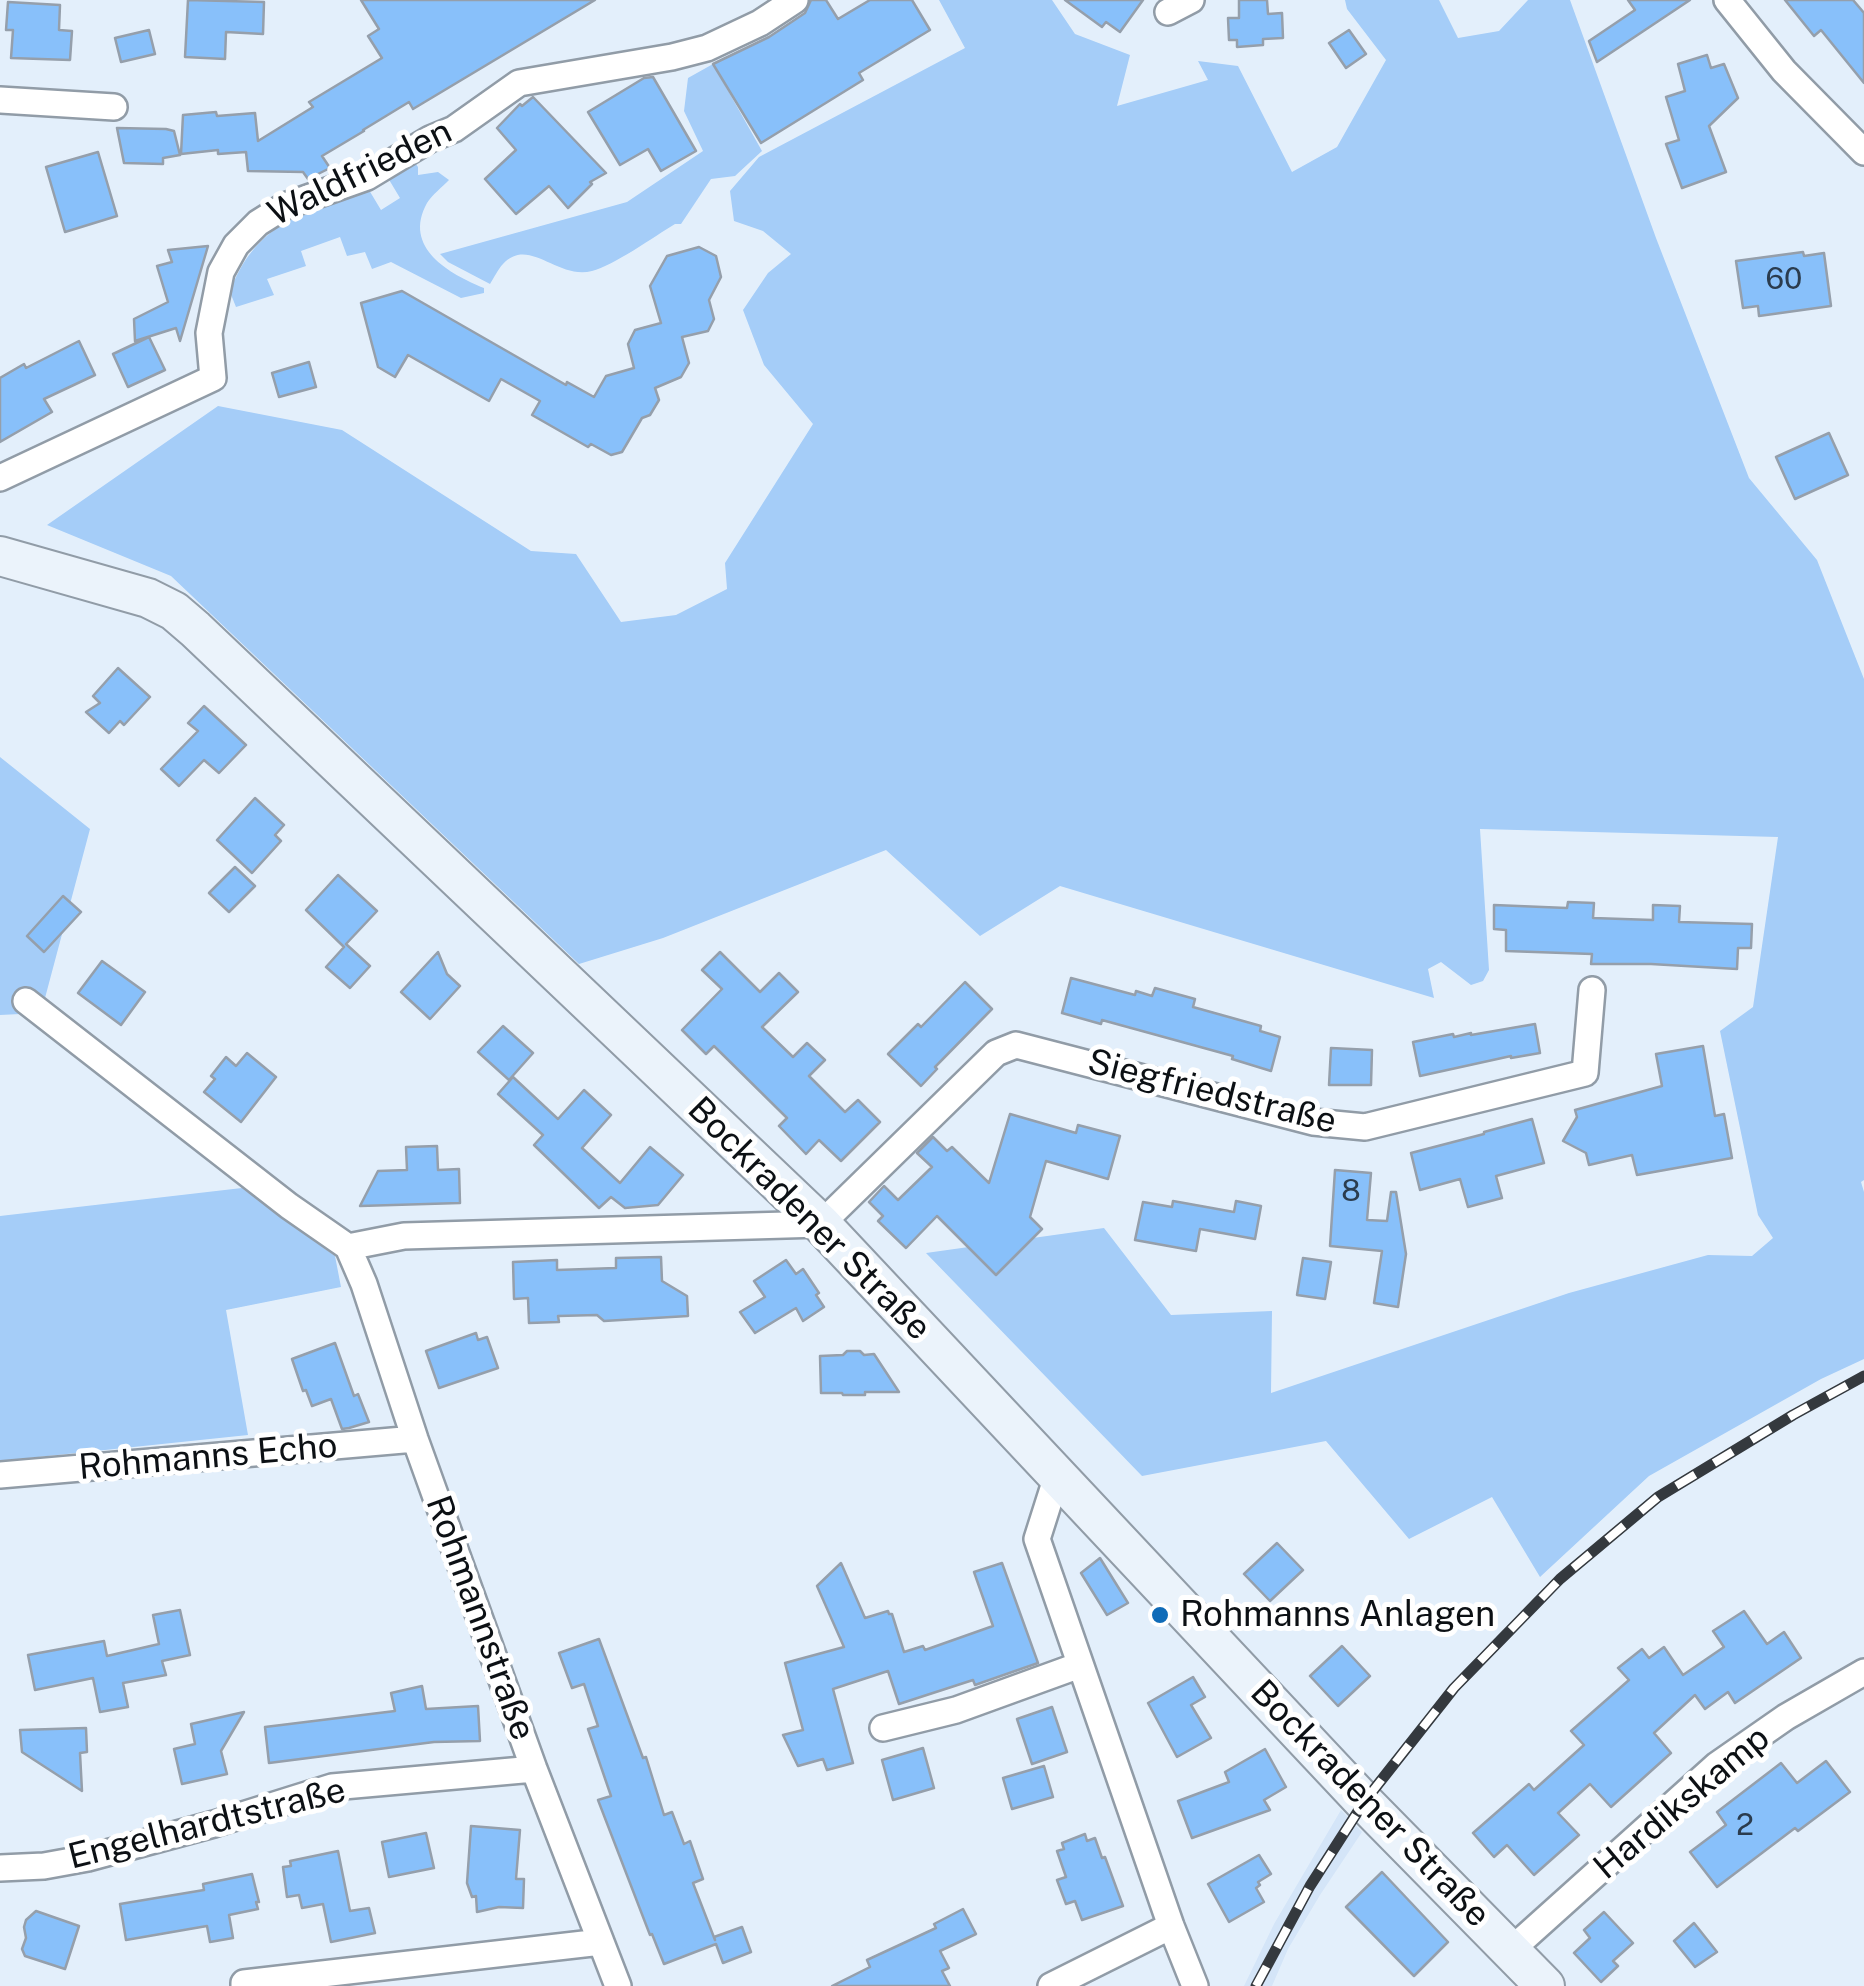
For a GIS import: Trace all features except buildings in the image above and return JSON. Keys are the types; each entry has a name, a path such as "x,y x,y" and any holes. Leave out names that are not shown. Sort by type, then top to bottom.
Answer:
{"street":[{"name":"Waldfrieden","path":"0,478 213,378 209,334 221,272 236,245 285,206 368,177 454,129 519,84 707,48 760,23 795,0"},
{"path":"1727,0 1784,71 1864,152"},
{"path":"0,100 114,107"},
{"name":"Bockradener Straße","path":"0,556 148,598 195,629 821,1224 1364,1802 1545,1986"},
{"name":"Siegfriedstraße","path":"821,1224 996,1053 1016,1045 1313,1122 1366,1128 1585,1073 1592,990"},
{"path":"26,1001 289,1206 348,1247 404,1236 821,1224"},
{"name":"Rohmannstraße","path":"348,1247 534,1769 618,1986"},
{"name":"Rohmanns Echo","path":"0,1474 416,1439"},
{"path":"1057,1476 1037,1539 1196,1986"},
{"path":"883,1728 956,1710 1080,1665"},
{"name":"Hardikskamp","path":"1512,1950 1712,1768 1786,1717 1864,1672"},
{"name":"Engelhardtstraße","path":"0,1868 88,1858 332,1787 534,1769"},
{"path":"1051,1986 1172,1926"},
{"path":"244,1986 264,1980 600,1942"}],"shaded area":[{"path":"939,0 1052,0 1075,34 1130,55 1117,106 1208,80 1198,61 1238,66 1292,172 1337,147 1386,60 1347,9 1345,0 1439,0 1458,38 1499,31 1528,0 1570,0 1749,478 1817,560 1864,679 1864,1359 1649,1476 1540,1577 1492,1497 1409,1539 1326,1441 1142,1476 926,1253 1104,1228 1171,1315 1272,1311 1271,1393 1569,1293 1708,1255 1752,1256 1773,1238 1758,1215 1720,1031 1753,1007 1778,837 1480,829 1489,970 1483,981 1471,985 1441,962 1428,969 1434,998 1060,886 980,936 886,850 663,938 579,964 171,576 47,525 218,406 342,430 531,551 576,554 621,622 676,615 727,589 725,563 813,424 764,365 743,310 768,273 791,254 763,231 734,221 730,191 759,157 965,48"},
{"path":"713,64 762,151 735,176 711,179 681,224 592,271 567,270 533,256 513,257 501,266 490,284 440,254 627,202 703,151 684,111 688,78"},
{"path":"413,160 418,175 438,172 449,180 429,200 421,219 425,246 444,267 484,288 484,293 461,298 391,262 372,269 365,252 347,256 340,237 301,251 306,266 267,279 274,295 236,307 230,292 240,269 268,235 303,213 369,190 381,210 400,198 388,178"},
{"path":"0,757 90,829 41,1013 0,1015"},
{"path":"242,1188 335,1256 341,1287 226,1310 248,1435 0,1461 0,1216"},
{"path":"1341,1810 1362,1832 1288,1949 1272,1986 1244,1986 1274,1924"}],"railway":[{"path":"1256,1986 1310,1886 1364,1802 1454,1688 1560,1579 1658,1497 1864,1376"}],"place":[{"name":"Rohmanns Anlagen","path":"1160,1615"}]}
